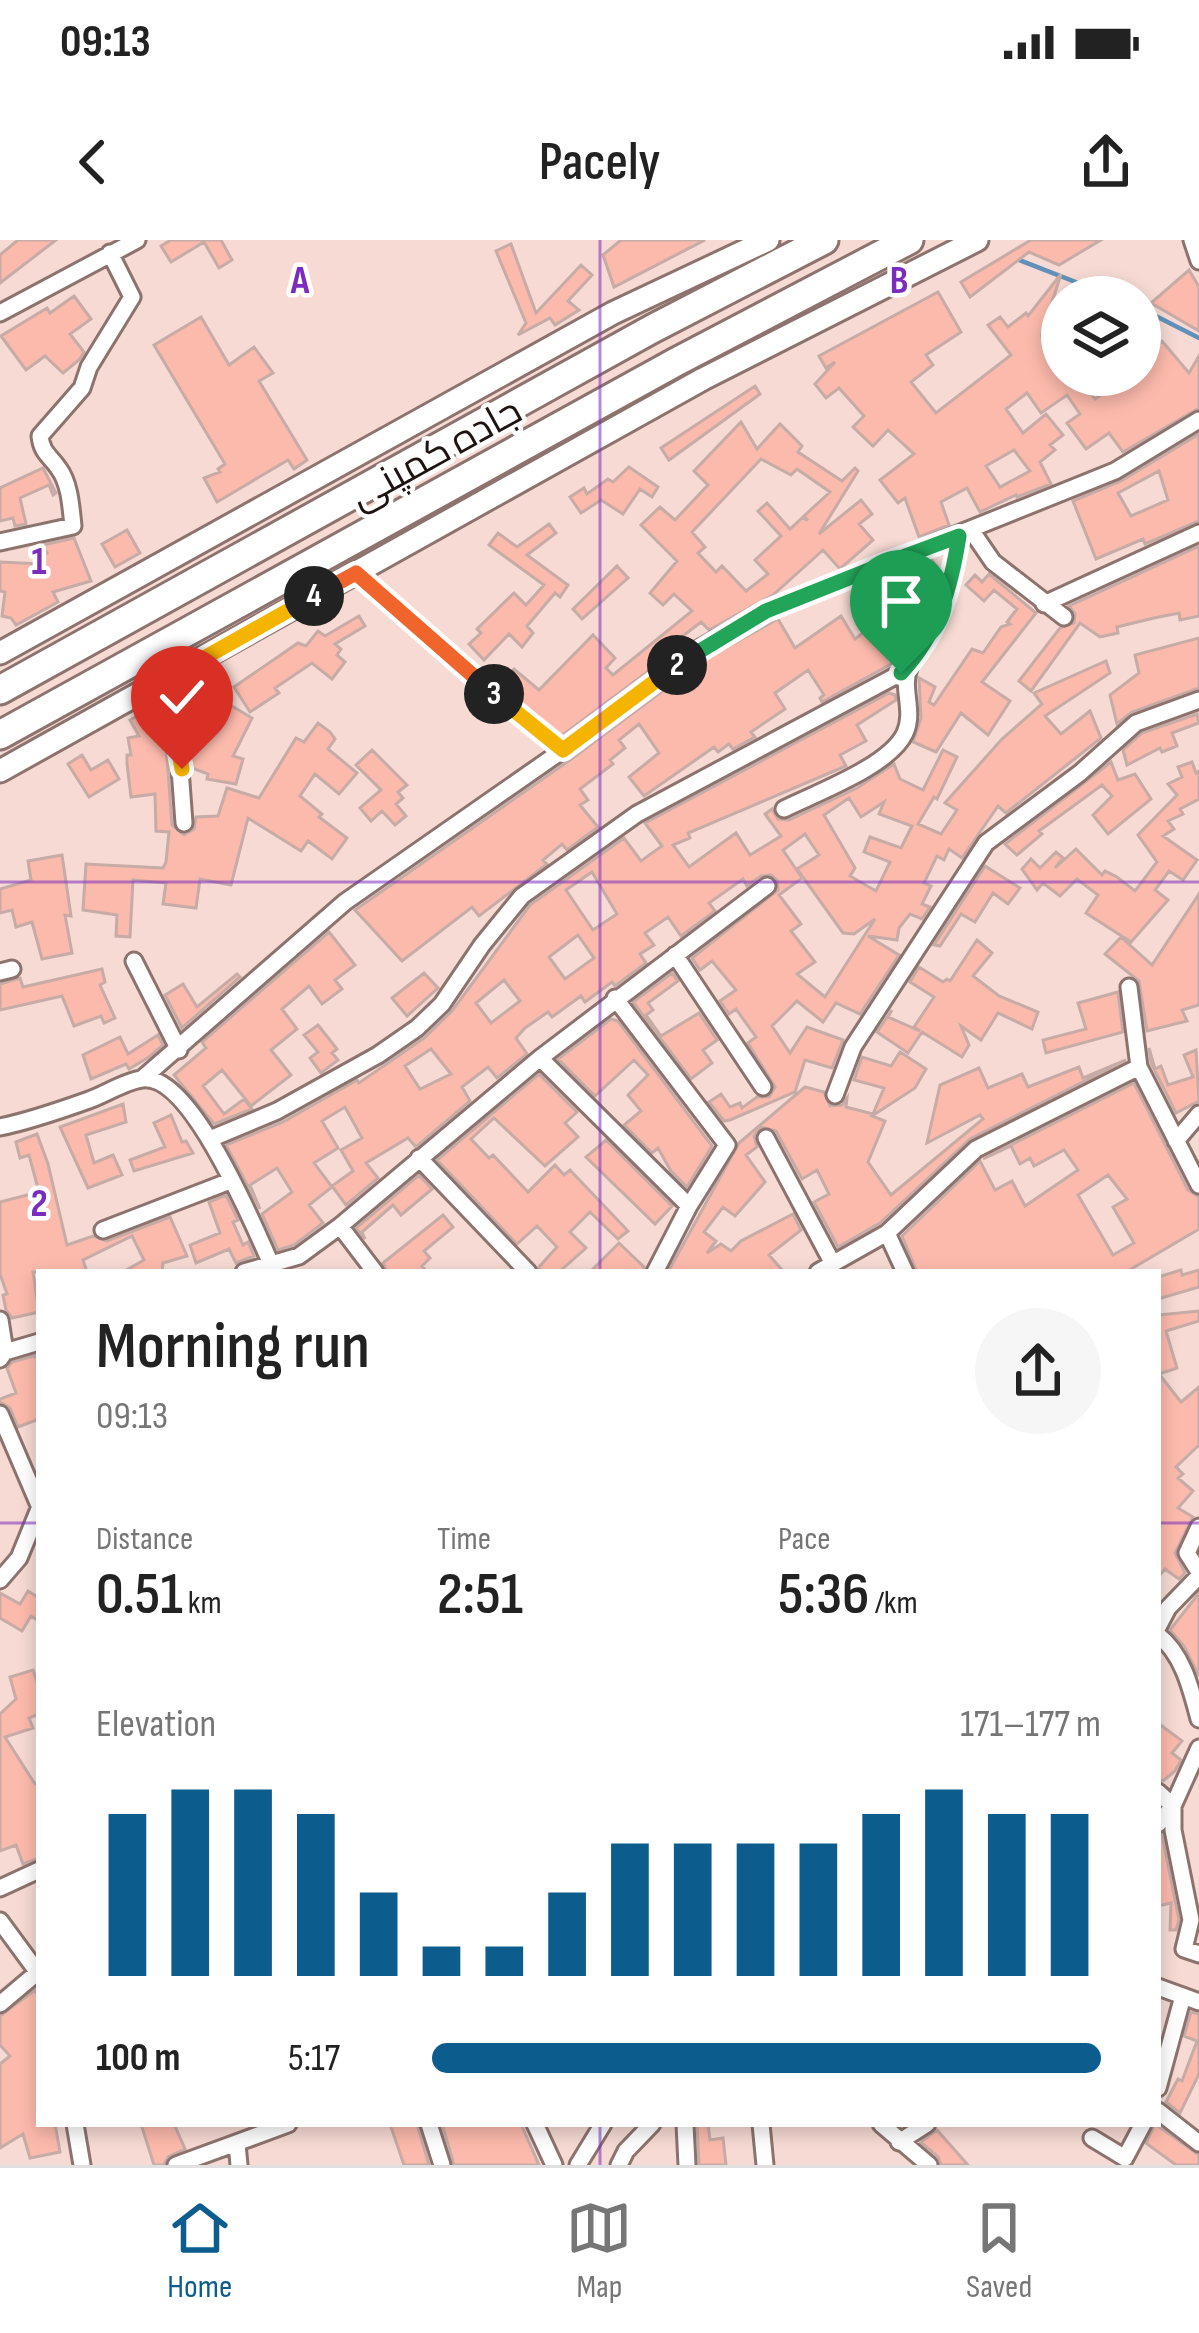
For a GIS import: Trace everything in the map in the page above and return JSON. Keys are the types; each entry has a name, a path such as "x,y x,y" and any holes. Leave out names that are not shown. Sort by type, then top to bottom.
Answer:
{"highway":[{"name":"جاده کمپنی","path":"0,690 613,351 824,240"},
{"name":"جاده کمپنی","path":"0,735 676,362 909,240"}],"street":[{"path":"0,313 137,240"},
{"path":"0,653 614,314 768,240"},
{"path":"0,771 703,379 977,240"},
{"path":"1192,240 1199,261"},
{"path":"0,542 73,526 65,484 59,469 42,451 40,436 82,388 89,367 132,297 110,253"},
{"path":"0,1127 143,1078 345,902 698,650 766,611 1115,471 1199,420"},
{"path":"965,533 993,562 1064,617"},
{"path":"210,1139 277,1111 417,1028 442,1004 522,896 637,814 901,673 921,652 951,591 965,533"},
{"path":"1044,604 1199,533"},
{"path":"784,809 888,755 906,732 909,704 903,683 911,663"},
{"path":"165,680 180,748 184,823"},
{"path":"836,1095 853,1048 986,843 1080,773 1136,723 1199,700"},
{"path":"143,1078 167,1083 185,1102 210,1139 273,1269 340,1226 615,998 767,886"},
{"path":"674,955 763,1087"},
{"path":"134,961 179,1050"},
{"path":"1129,987 1139,1067 1199,1185"},
{"path":"615,998 726,1143 657,1269"},
{"path":"540,1058 689,1206"},
{"path":"766,1138 825,1267 887,1233 976,1149 1139,1067"},
{"path":"1176,1141 1199,1114"},
{"path":"418,1158 525,1269"},
{"path":"103,1230 230,1181"},
{"path":"340,1226 373,1269"},
{"path":"887,1233 904,1269"},
{"path":"0,1320 3,1356 36,1343"},
{"path":"0,1414 36,1500"},
{"path":"0,1580 20,1558 36,1515"},
{"path":"1161,1624 1168,1608 1199,1574 1187,1553 1199,1527"},
{"path":"1161,1634 1182,1666 1199,1719"},
{"path":"1161,1820 1173,1806 1199,1748"},
{"path":"1161,1795 1173,1806 1173,1830 1191,1920 1184,1949 1199,1954"},
{"path":"0,1888 36,1871"},
{"path":"0,1921 36,1970"},
{"path":"0,2004 36,1975"},
{"path":"1161,1988 1191,1999 1161,2075"},
{"path":"1161,2112 1199,2143"},
{"path":"76,2127 82,2165"},
{"path":"176,2165 280,2127"},
{"path":"430,2127 442,2165"},
{"path":"536,2127 551,2164"},
{"path":"578,2165 601,2127"},
{"path":"619,2165 649,2127"},
{"path":"685,2127 687,2165"},
{"path":"760,2127 765,2165"},
{"path":"883,2127 929,2165"},
{"path":"898,2142 922,2127"},
{"path":"1092,2138 1125,2158 1141,2127"},
{"path":"237,2144 239,2165"}],"lane":[{"path":"356,573 563,750"}],"building":[{"path":"18,240 56,240 0,283 0,255"},
{"path":"171,240 221,240 232,260 219,268 204,242 171,262 161,246"},
{"path":"621,240 705,240 614,287 603,255"},
{"path":"1031,240 1101,240 1059,265 1029,252 970,297 961,282"},
{"path":"511,244 536,313 581,265 592,275 568,301 579,310 555,325 550,318 518,335 526,323 496,251"},
{"path":"1189,270 1199,287 1199,331 1161,309 1161,294"},
{"path":"938,292 961,332 926,355 933,365 911,382 936,413 1011,355 988,325 1000,317 1008,327 1028,316 1041,299 1041,396 1066,396 1041,413 1027,393 1006,409 1023,433 1046,414 1063,435 1050,445 1055,450 1040,462 1051,484 980,512 967,488 941,502 949,525 919,537 905,498 898,503 880,480 914,454 888,430 873,446 853,427 864,416 839,388 826,398 815,384 835,362 826,368 819,356","holes":["1014,450 1030,471 1000,487 986,466"]},
{"path":"74,296 91,319 70,334 84,352 79,360 63,373 45,356 26,370 1,336"},
{"path":"201,317 229,365 254,347 273,373 259,381 307,460 294,469 288,460 217,502 204,478 220,472 225,464 154,345"},
{"path":"1162,341 1189,373 1199,356 1199,408 1123,452 1109,433 1086,449 1067,423 1080,414 1068,396 1161,396"},
{"path":"755,386 760,394 669,460 661,448"},
{"path":"741,422 757,449 780,424 802,446 798,452 842,481 855,468 858,471 819,534 861,500 872,514 859,524 873,540 840,569 823,550 773,595 709,630 701,622 653,659 658,664 560,737 499,686 514,669 539,690 593,635 615,658 606,668 613,675 692,611 674,594 663,605 650,593 677,561 641,525 660,507 675,520 708,485 694,471","holes":["761,459 791,475 797,469 830,492 804,516 808,520 802,518 790,529 767,503 758,511 781,536 755,560 768,574 746,591 722,566 716,572 698,553 705,547 692,532"]},
{"path":"1199,434 1199,521 1096,559 1073,501 1121,481","holes":["1159,471 1168,500 1131,516 1118,493"]},
{"path":"629,467 658,487 652,497 640,489 623,514 601,500 581,513 570,497 584,488 587,494 608,479 613,482"},
{"path":"43,468 56,493 49,485 20,498 26,524 15,526 13,518 0,521 0,488"},
{"path":"549,524 556,533 527,555 568,585 527,626 533,633 522,647 509,634 484,660 469,644 481,633 477,629 514,593 526,605 544,585 489,545 498,533 517,547"},
{"path":"127,530 140,553 115,567 102,544"},
{"path":"74,538 91,581 53,592 58,602 16,625 2,616 5,592 0,591 0,562 41,564 38,557 47,553 43,545"},
{"path":"1199,546 1199,616 1180,620 1179,613 1154,618 1117,627 1118,633 1100,637 1080,623 1031,691 1019,681 1060,628 1074,623 1069,606"},
{"path":"930,558 940,571 930,605 919,625 899,641 906,644 892,655 893,663 822,702 824,695 808,670 775,693 785,709 751,732 755,737 733,749 729,744 718,752 714,747 644,796 629,777 659,753 639,724 619,740 625,748 610,760 613,764 580,789 588,800 580,805 598,827 567,850 562,844 543,860 547,864 479,916 472,907 402,961 355,910 704,660 778,619 795,648 841,616 855,639 899,605 878,579"},
{"path":"617,566 628,578 582,619 573,609"},
{"path":"989,574 1036,613 982,682 1010,701 988,735 961,713 936,752 913,742 921,718 919,678 935,687 929,702 934,705 972,649 983,653 1001,627 1010,624 1017,609 994,590 984,601 966,585 975,575 982,582"},
{"path":"359,616 365,626 335,644 345,662 332,679 312,663 250,712 234,687 298,643 306,646 318,631 325,636"},
{"path":"1199,638 1199,688 1132,712 1117,724 1110,695 1139,673 1135,655"},
{"path":"1106,661 1110,673 1045,716 1061,734 1090,711 1101,738 1006,813 998,806 962,858 949,849 944,860 937,856 924,883 931,886 922,904 930,907 922,919 910,914 897,940 868,936 899,955 860,1014 836,1003 823,1022 797,1001 772,1026 790,1053 807,1027 843,1040 832,1068 805,1060 795,1092 730,1120 724,1121 709,1102 721,1094 730,1107 740,1103 742,1108 757,1097 769,1097 775,1087 748,1043 756,1037 736,1009 729,1014 720,1001 736,990 712,961 700,970 692,958 778,890 771,875 747,886 743,879 709,903 715,911 681,936 668,917 645,933 654,945 640,954 646,963 615,986 612,982 585,1002 581,996 552,1017 548,1012 525,1028 516,1038 527,1054 497,1078 488,1067 462,1087 470,1101 416,1147 408,1138 366,1163 378,1178 346,1205 332,1186 353,1171 341,1150 362,1138 345,1107 322,1121 338,1148 314,1163 332,1187 309,1205 323,1223 294,1245 278,1250 262,1214 292,1192 277,1168 250,1185 260,1209 226,1145 359,1083 424,1038 452,1011 530,905 624,838 641,861 662,846 645,823 889,693 896,700 857,725 866,741 840,755 846,766 688,833 690,838 673,845 689,867 736,833 750,855 781,836 765,814 772,809 778,819 789,820 857,788 894,764 900,779 923,790 943,750 957,757 937,799 918,824 941,834 957,810 945,803 1002,739 1042,704 1034,693","holes":["849,798 861,817 884,802 879,814 912,826 901,848 870,837 864,852 890,862 876,891 850,876 855,868 824,815","805,834 819,855 797,869 843,933 854,934 875,919 825,997 797,974 815,962 791,931 801,924 779,895 802,878 783,850","592,872 617,914 593,930 566,890","578,935 594,958 565,979 549,957","504,980 520,1001 491,1023 476,1003","431,1049 451,1074 420,1089 405,1066"]},
{"path":"200,687 252,718 233,756 243,759 236,784 207,779 208,774 192,768 185,710"},
{"path":"152,708 165,731 172,825 184,835 194,829 196,817 218,816 227,788 259,798 296,738 304,742 318,723 330,732 335,739 328,749 357,773 339,794 315,774 300,796 347,838 332,859 308,841 301,851 248,818 231,885 200,879 196,908 163,904 166,883 133,880 130,937 116,936 117,915 83,910 86,864 163,868 166,862 169,832 156,831 155,794 131,797 127,764 127,755 131,755 128,738 139,736 130,720"},
{"path":"1197,714 1199,723 1172,733 1177,746 1162,752 1160,748 1127,765 1123,750 1142,733"},
{"path":"372,750 407,785 398,792 403,798 396,804 406,816 395,825 382,811 371,821 360,808 381,790 356,765"},
{"path":"82,755 91,770 108,760 119,779 89,797 68,764"},
{"path":"1111,762 1118,780 1135,774 1151,799 1108,834 1093,815 1112,796 1102,785 1039,831 1042,834 1017,855 1005,844"},
{"path":"1192,762 1199,771 1199,799 1168,821 1174,829 1163,836 1197,860 1183,880 1169,871 1155,890 1168,900 1131,942 1086,913 1098,895 1077,879 1060,896 1043,883 1037,890 1022,869 1031,859 1040,868 1056,852 1063,858 1055,868 1076,849 1102,875 1105,871 1135,891 1157,862 1138,835 1177,795 1168,784 1182,777 1178,767"},
{"path":"62,855 72,953 42,959 32,922 16,927 12,910 0,913 0,889 31,880 28,861"},
{"path":"985,866 1020,888 1008,904 993,893 975,922 961,914 940,946 934,945"},
{"path":"1199,894 1199,1005 1182,1010 1187,1021 1147,1031 1139,981 1105,954 1121,937 1152,965"},
{"path":"329,932 355,965 335,980 342,989 322,1004 309,986 282,1009 297,1029 271,1050 291,1075 251,1106 222,1070 203,1086 224,1114 244,1099 252,1109 214,1124 174,1075 206,1048 202,1042"},
{"path":"977,940 992,953 973,976 999,996 1038,1012 1032,1029 998,1013 981,1040 961,1026 969,1045 962,1057 922,1032 908,1053 877,1032 892,1010 888,1017 920,1031 914,1027 934,997 910,982 919,967 943,982 950,981"},
{"path":"102,969 105,982 100,985 115,1018 104,1023 101,1016 74,1026 62,996 0,1010 0,984 20,978 23,987"},
{"path":"424,973 438,988 407,1016 392,998"},
{"path":"672,973 678,981 648,1003 653,1010 646,1015 661,1036 699,1013 717,1040 703,1050 712,1063 691,1079 633,1002"},
{"path":"237,974 240,977 182,1028 165,995 183,984 197,1007"},
{"path":"1118,992 1123,1032 1046,1053 1043,1040 1086,1029 1078,1003"},
{"path":"611,1019 618,1021 712,1146 687,1187 658,1148 652,1153 624,1125 641,1111 628,1095 648,1075 634,1060 595,1096 558,1059"},
{"path":"318,1025 337,1049 332,1053 338,1060 321,1073 310,1058 318,1052 304,1035"},
{"path":"158,1035 163,1045 149,1057 129,1069 126,1064 91,1079 83,1055 120,1037 128,1054"},
{"path":"1149,1048 1155,1069 1161,1066 1168,1085 1193,1077 1184,1055 1196,1050 1199,1101 1176,1113 1151,1063"},
{"path":"900,1052 926,1069 915,1088 872,1116 885,1121 868,1162 891,1195 983,1119 980,1115 927,1143 940,1085 979,1068 988,1088 1022,1074 1028,1087 1079,1067 1083,1078 1126,1060 970,1139 880,1223 838,1247 814,1202 829,1194 817,1170 802,1179 776,1131 761,1127 754,1136 757,1147 746,1155 765,1182 735,1216 723,1207 704,1232 716,1241 707,1253 721,1244 731,1251 793,1214 801,1230 769,1255 781,1269 670,1269 739,1143 805,1087 824,1092 830,1106 842,1105 847,1098 846,1107 873,1114 884,1088 854,1080 862,1057 891,1066"},
{"path":"539,1074 577,1112 565,1123 578,1137 545,1166 494,1118 471,1139 528,1192 555,1165 564,1175 570,1170 628,1231 618,1239 590,1212 570,1232 586,1248 562,1269 539,1269 557,1247 537,1226 517,1244 437,1160"},
{"path":"1134,1083 1188,1190 1199,1197 1199,1229 1131,1269 916,1269 902,1236 980,1161 995,1190 1012,1181 1025,1206 1078,1170 1064,1150 1034,1166 1030,1158 1020,1164 1011,1146 983,1159","holes":["1108,1175 1127,1199 1113,1207 1134,1243 1113,1255 1078,1195"]},
{"path":"123,1104 126,1122 86,1135 94,1163 113,1155 122,1175 88,1188 60,1127"},
{"path":"171,1115 182,1142 193,1153 134,1171 130,1160 165,1147 154,1123"},
{"path":"37,1134 67,1245 93,1236 107,1241 170,1217 187,1256 163,1263 162,1269 128,1269 144,1260 132,1236 83,1260 86,1269 36,1269 36,1313 12,1318 6,1310 3,1295 7,1294 0,1274 0,1202 39,1192 29,1155 20,1158 16,1142"},
{"path":"606,1140 672,1206 655,1224 586,1157"},
{"path":"419,1175 432,1189 401,1215 393,1205 362,1232 365,1239 356,1228"},
{"path":"226,1195 243,1245 248,1242 254,1256 236,1263 229,1249 196,1263 190,1245 220,1233 209,1202"},
{"path":"443,1215 453,1227 424,1251 430,1258 424,1269 386,1269 383,1263"},
{"path":"619,1243 644,1267 644,1269 593,1269"},
{"path":"1199,1270 1199,1287 1161,1298 1161,1276"},
{"path":"1199,1311 1199,1321 1166,1331 1177,1368 1161,1373 1161,1315"},
{"path":"36,1355 36,1420 18,1427 10,1408 0,1402 16,1393 7,1368"},
{"path":"1161,1377 1181,1402 1199,1387 1199,1445 1176,1467 1183,1474 1178,1478 1193,1491 1178,1508 1193,1517 1175,1553 1185,1573 1179,1579 1165,1569 1161,1574"},
{"path":"28,1591 36,1596 36,1619 31,1616 22,1631 0,1618 0,1593 20,1604"},
{"path":"1199,1593 1199,1676 1170,1630"},
{"path":"33,1670 36,1679 36,1715 29,1718 33,1728 5,1737 36,1784 36,1859 23,1864 16,1845 0,1851 0,1714 16,1699 10,1677"},
{"path":"1161,1725 1182,1741 1172,1753 1181,1760 1163,1781"},
{"path":"1161,1835 1179,1920 1176,1930 1170,1930 1171,1903 1161,1905"},
{"path":"35,1990 36,2127 56,2127 60,2152 30,2158 23,2134 0,2148 0,2064 10,2056 0,2045 0,2016"},
{"path":"1191,2012 1199,2014 1199,2074 1180,2113 1166,2102 1178,2079 1182,2081 1197,2041 1184,2036"},
{"path":"142,2127 175,2127 185,2149 168,2157 164,2165 154,2165"},
{"path":"391,2127 418,2127 429,2165 404,2165"},
{"path":"443,2127 522,2127 539,2165 454,2165"},
{"path":"697,2127 708,2127 710,2140 723,2138 726,2165 699,2165"},
{"path":"1154,2127 1159,2127 1199,2155 1199,2165 1176,2165 1146,2143"},
{"path":"937,2130 968,2165 941,2165 921,2142"}],"waterway":[{"path":"1014,258 1060,276"},
{"path":"1161,319 1199,338"}],"route":[{"path":"182,769 165,680 356,573 563,750 698,650 766,611 959,536 951,591 921,652 901,673"}]}
